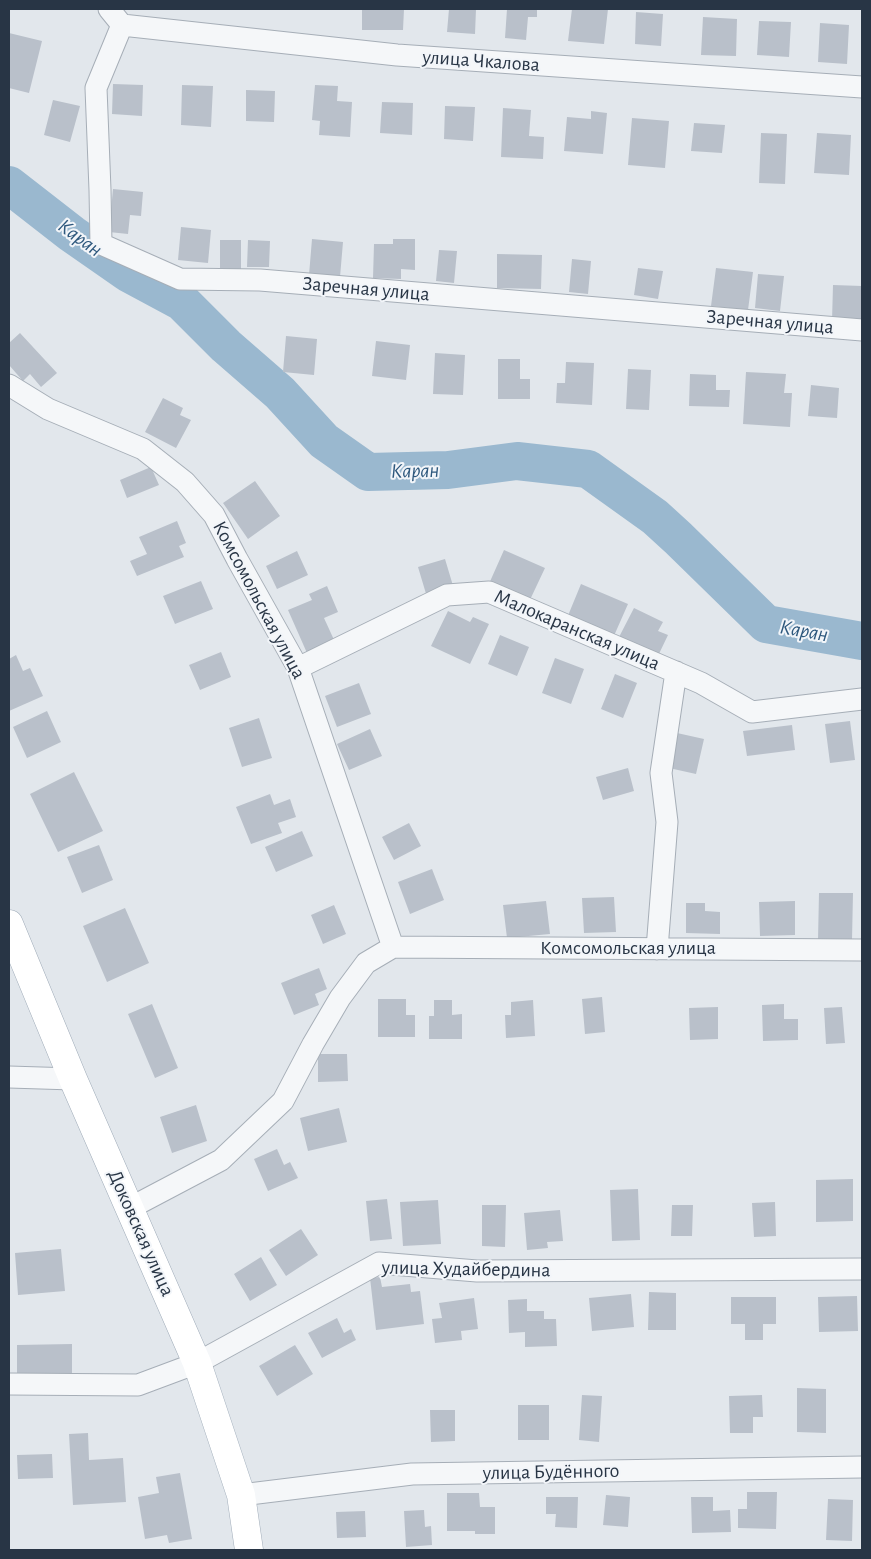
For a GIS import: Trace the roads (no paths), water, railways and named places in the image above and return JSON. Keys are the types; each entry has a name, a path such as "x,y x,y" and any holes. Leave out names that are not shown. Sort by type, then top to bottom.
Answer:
{"main road":[{"name":"Доковская улица","path":"9,924 73,1078 197,1363 241,1496 249,1550"}],"street":[{"name":"улица Чкалова","path":"116,17 397,55 862,87"},
{"name":"Заречная улица","path":"116,17 96,88 101,244 180,279 260,280 862,330"},
{"name":"Комсомольская улица","path":"9,385 48,409 144,449 185,482 214,515 298,668 393,947 862,950"},
{"name":"Малокаранская улица","path":"298,668 447,594 489,592 701,683 752,712 862,699"},
{"path":"657,949 667,822 661,773 676,672"},
{"path":"130,1208 221,1160 283,1101 340,998 366,963 393,947"},
{"path":"9,1077 73,1078"},
{"name":"улица Худайбердина","path":"9,1384 138,1385 197,1363 379,1263 476,1271 862,1268"},
{"name":"улица Будённого","path":"241,1496 412,1474 862,1467"}],"waterway":[{"name":"Каран","path":"9,185 72,234 128,273 182,302 226,346 280,393 324,441 368,472 448,470 517,461 588,469 655,517 766,624 862,641"}]}
